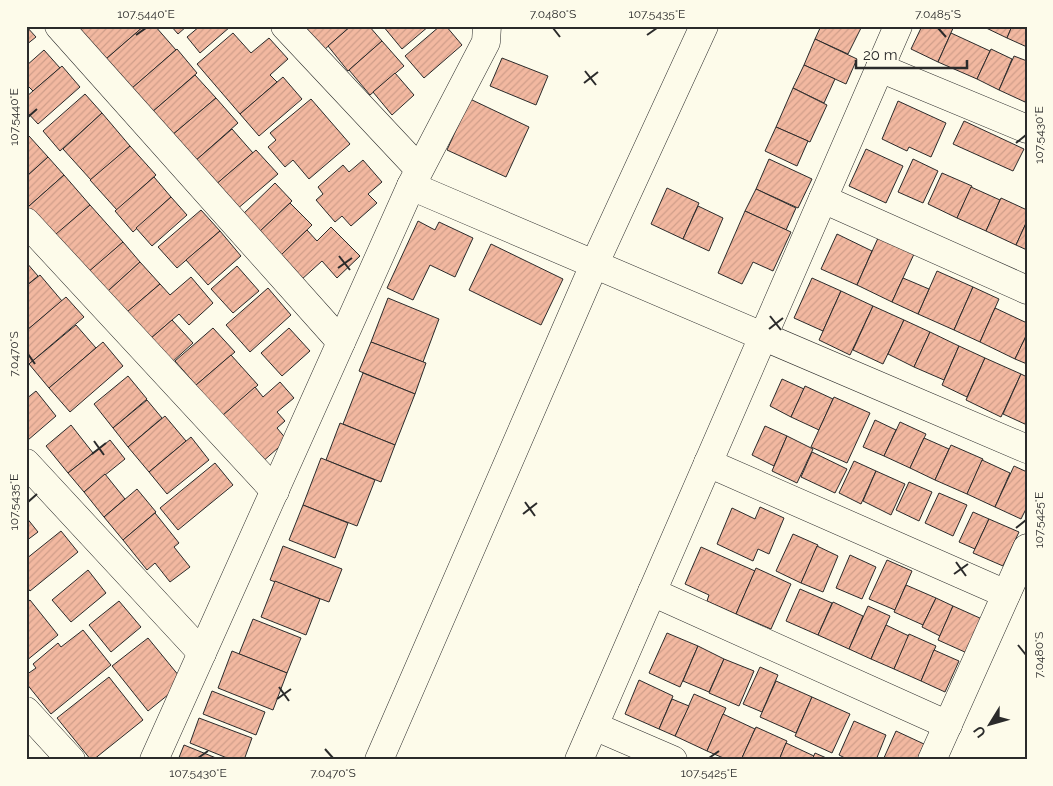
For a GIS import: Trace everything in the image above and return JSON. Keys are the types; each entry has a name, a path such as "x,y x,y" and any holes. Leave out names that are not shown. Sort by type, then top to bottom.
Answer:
{"street":[{"path":"59,26 342,342"},
{"path":"285,26 415,178 594,264 1027,449"},
{"path":"154,760 415,178 486,42 487,26"},
{"path":"379,760 594,264 704,26"},
{"path":"579,760 898,26"},
{"path":"880,68 1027,129"},
{"path":"823,199 1027,290"},
{"path":"26,222 275,491"},
{"path":"26,462 202,652"},
{"path":"708,463 1006,594"},
{"path":"932,760 1027,548"},
{"path":"652,592 948,725"},
{"path":"26,711 71,760"},
{"path":"594,726 672,760"}],"building":[{"path":"26,26 36,37 26,45"},
{"path":"82,26 144,26 106,59 79,29"},
{"path":"144,26 155,26 176,50 131,89 106,59"},
{"path":"171,26 187,26 178,34"},
{"path":"200,26 230,27 200,53 187,37"},
{"path":"304,26 351,26 324,50"},
{"path":"351,26 369,26 382,41 348,71 328,46"},
{"path":"383,26 429,26 402,49"},
{"path":"440,26 446,26 462,45 424,78 405,56"},
{"path":"821,26 862,26 848,54 815,39"},
{"path":"922,26 954,26 938,62 911,49"},
{"path":"982,26 1012,26 1007,38"},
{"path":"1012,26 1027,26 1027,47 1007,38"},
{"path":"233,33 251,53 269,38 288,59 270,75 277,82 240,114 197,64"},
{"path":"951,33 990,51 977,79 938,62"},
{"path":"815,39 857,59 846,84 804,65"},
{"path":"382,41 404,66 370,95 349,70"},
{"path":"177,49 197,73 151,113 131,89"},
{"path":"991,49 1012,59 999,90 977,79"},
{"path":"44,50 60,68 33,91 26,84 26,66"},
{"path":"1014,56 1027,61 1027,98 1025,102 999,90"},
{"path":"502,58 548,76 536,105 490,86"},
{"path":"804,65 835,79 824,103 793,88"},
{"path":"62,66 80,87 38,124 26,111 26,97"},
{"path":"395,73 414,95 392,115 373,92"},
{"path":"195,75 216,98 171,136 151,113"},
{"path":"283,77 302,99 259,136 240,114"},
{"path":"793,88 827,105 810,142 776,127"},
{"path":"85,94 102,113 60,151 43,131"},
{"path":"216,98 238,123 194,162 171,136"},
{"path":"311,99 350,144 309,179 293,160 285,167 268,147 276,140 270,133"},
{"path":"470,99 529,127 506,177 447,150"},
{"path":"898,101 946,123 931,157 909,147 907,151 882,139"},
{"path":"102,113 130,146 91,180 63,149"},
{"path":"964,121 1024,149 1013,171 953,144"},
{"path":"776,127 808,141 797,166 765,151"},
{"path":"232,129 253,153 214,186 194,162"},
{"path":"29,136 48,157 26,177 26,139"},
{"path":"130,146 156,175 117,210 90,180"},
{"path":"866,149 903,166 886,203 849,186"},
{"path":"256,150 278,174 236,210 214,186"},
{"path":"48,157 64,175 29,206 26,202 26,177"},
{"path":"769,159 812,179 798,208 756,189"},
{"path":"913,159 938,171 923,203 898,192"},
{"path":"363,160 382,182 368,194 377,203 351,226 342,216 335,222 316,200 323,194 318,187 343,165 349,172"},
{"path":"942,173 972,186 957,218 928,204"},
{"path":"64,175 90,205 54,237 28,207"},
{"path":"154,177 171,197 133,232 115,211"},
{"path":"275,183 292,201 257,234 240,217"},
{"path":"971,187 1000,200 986,231 957,218"},
{"path":"667,188 699,203 683,239 651,224"},
{"path":"756,189 796,208 786,230 745,211"},
{"path":"171,197 187,215 152,246 136,228"},
{"path":"1001,198 1027,210 1027,221 1016,245 986,231"},
{"path":"290,203 312,225 279,257 257,234"},
{"path":"90,205 123,242 89,272 56,234"},
{"path":"698,206 723,218 709,251 683,239"},
{"path":"201,210 220,231 177,268 158,247"},
{"path":"745,211 791,232 773,271 753,262 742,284 718,273"},
{"path":"418,221 435,230 439,222 473,238 455,277 430,265 413,300 387,288"},
{"path":"1027,221 1027,250 1016,245"},
{"path":"331,227 360,256 337,278 322,261 301,280 279,257 307,230 317,241"},
{"path":"220,231 241,256 208,285 186,260"},
{"path":"837,234 872,251 857,285 821,269"},
{"path":"878,238 914,254 892,302 857,285"},
{"path":"123,242 140,262 108,291 87,273"},
{"path":"491,244 563,279 541,325 469,290"},
{"path":"26,262 38,276 26,286"},
{"path":"140,262 160,284 126,313 108,291"},
{"path":"237,266 259,291 233,313 211,289"},
{"path":"937,271 973,287 954,330 918,314"},
{"path":"40,275 62,301 26,331 26,286"},
{"path":"191,277 213,303 189,325 179,314 150,339 127,312 160,284 170,295"},
{"path":"812,278 841,291 823,331 794,318"},
{"path":"903,278 929,289 918,314 892,302"},
{"path":"973,287 999,299 980,342 954,330"},
{"path":"268,288 291,315 250,352 226,325"},
{"path":"841,291 873,306 850,355 819,340"},
{"path":"66,297 84,317 29,364 26,361 26,331"},
{"path":"388,298 439,319 423,362 371,342"},
{"path":"873,306 904,320 883,364 853,350"},
{"path":"995,308 1027,323 1027,334 1015,359 980,342"},
{"path":"172,320 193,343 171,363 150,339"},
{"path":"904,320 930,332 914,367 888,354"},
{"path":"76,325 96,348 49,388 29,364"},
{"path":"213,328 235,352 196,385 175,361"},
{"path":"289,328 310,351 282,376 261,353"},
{"path":"930,332 959,346 944,380 914,367"},
{"path":"1027,334 1027,364 1015,359"},
{"path":"103,342 123,366 70,412 49,388"},
{"path":"371,342 426,363 415,394 359,371"},
{"path":"959,346 985,358 967,397 942,385"},
{"path":"231,355 258,385 222,416 195,386"},
{"path":"985,358 1021,374 1001,417 966,400"},
{"path":"363,373 415,394 395,445 343,424"},
{"path":"1021,374 1027,377 1027,425 1003,414"},
{"path":"128,376 147,399 113,428 94,404"},
{"path":"782,379 804,389 791,417 770,406"},
{"path":"280,382 294,398 277,412 285,421 277,428 287,440 261,463 222,416 255,387 263,397"},
{"path":"805,386 833,399 819,430 791,417"},
{"path":"36,391 56,416 28,440 26,437 26,399"},
{"path":"834,397 870,413 847,463 811,447"},
{"path":"147,400 162,418 128,447 113,428"},
{"path":"165,416 186,441 149,472 128,447"},
{"path":"875,420 896,430 884,456 863,447"},
{"path":"900,422 926,434 910,468 884,456"},
{"path":"340,423 395,445 381,482 326,460"},
{"path":"71,425 93,453 68,473 46,446"},
{"path":"765,426 787,436 774,466 752,455"},
{"path":"787,436 813,449 797,483 772,471"},
{"path":"191,437 209,460 167,494 149,472"},
{"path":"924,438 949,449 935,480 910,468"},
{"path":"110,440 125,459 84,492 68,473"},
{"path":"951,445 983,459 967,494 935,480"},
{"path":"812,452 847,469 835,493 801,477"},
{"path":"321,458 375,480 357,526 303,505"},
{"path":"982,460 1010,473 995,507 967,494"},
{"path":"854,461 876,471 861,504 839,493"},
{"path":"215,463 233,485 178,530 160,508"},
{"path":"1014,466 1027,472 1027,507 1021,519 995,507"},
{"path":"876,471 905,484 891,515 863,501"},
{"path":"105,474 125,499 104,517 84,492"},
{"path":"909,482 932,492 919,521 896,510"},
{"path":"137,489 156,512 123,540 104,517"},
{"path":"939,493 967,505 953,536 925,523"},
{"path":"303,505 348,523 335,558 289,540"},
{"path":"760,507 784,518 769,554 758,549 753,561 717,544 732,508 755,519"},
{"path":"973,512 989,519 975,549 959,542"},
{"path":"155,513 179,543 174,547 190,567 170,582 155,563 147,570 123,540"},
{"path":"26,517 38,532 26,541"},
{"path":"989,519 1019,532 1003,566 973,553"},
{"path":"61,531 78,552 30,591 26,586 26,559"},
{"path":"793,534 818,545 801,583 776,571"},
{"path":"283,546 342,569 329,602 270,580"},
{"path":"817,546 838,556 823,592 801,583"},
{"path":"701,547 755,571 736,614 707,601 709,595 685,584"},
{"path":"850,555 876,567 862,599 836,588"},
{"path":"887,560 912,571 895,610 869,599"},
{"path":"756,568 791,584 771,629 736,614"},
{"path":"88,570 106,593 71,622 52,600"},
{"path":"275,581 320,599 306,635 261,617"},
{"path":"906,585 936,598 923,625 894,612"},
{"path":"800,589 832,603 818,635 786,621"},
{"path":"936,598 953,606 940,636 922,627"},
{"path":"30,600 58,635 26,661 26,603"},
{"path":"119,601 141,627 111,652 89,625"},
{"path":"833,602 863,616 849,649 818,635"},
{"path":"868,606 890,616 871,659 849,649"},
{"path":"953,606 982,619 967,653 938,640"},
{"path":"253,619 301,638 287,673 239,654"},
{"path":"886,625 909,636 894,669 871,659"},
{"path":"83,630 111,665 51,714 26,683 26,675 36,668 33,664 58,643 61,647"},
{"path":"667,633 698,646 680,687 649,673"},
{"path":"909,634 936,646 921,681 894,669"},
{"path":"148,638 184,682 148,711 112,666"},
{"path":"698,646 724,659 709,692 683,681"},
{"path":"934,650 959,661 945,692 921,681"},
{"path":"232,651 287,673 273,710 218,688"},
{"path":"724,659 754,671 739,706 709,693"},
{"path":"760,667 778,675 762,712 743,704"},
{"path":"109,677 143,720 91,760 57,718"},
{"path":"639,680 673,696 659,729 625,714"},
{"path":"776,681 812,697 796,733 760,717"},
{"path":"212,691 265,712 256,735 203,714"},
{"path":"694,694 726,708 707,751 675,736"},
{"path":"812,697 850,714 832,753 795,736"},
{"path":"672,699 689,706 675,736 659,729"},
{"path":"723,714 755,729 741,760 728,760 707,751"},
{"path":"199,718 252,738 244,760 232,760 190,743"},
{"path":"854,721 886,735 876,760 849,760 839,755"},
{"path":"756,727 787,741 779,760 741,760"},
{"path":"896,731 924,744 917,760 883,760"},
{"path":"786,743 814,756 812,760 779,760"},
{"path":"184,745 221,760 178,760"},
{"path":"815,753 831,760 812,760"}]}
